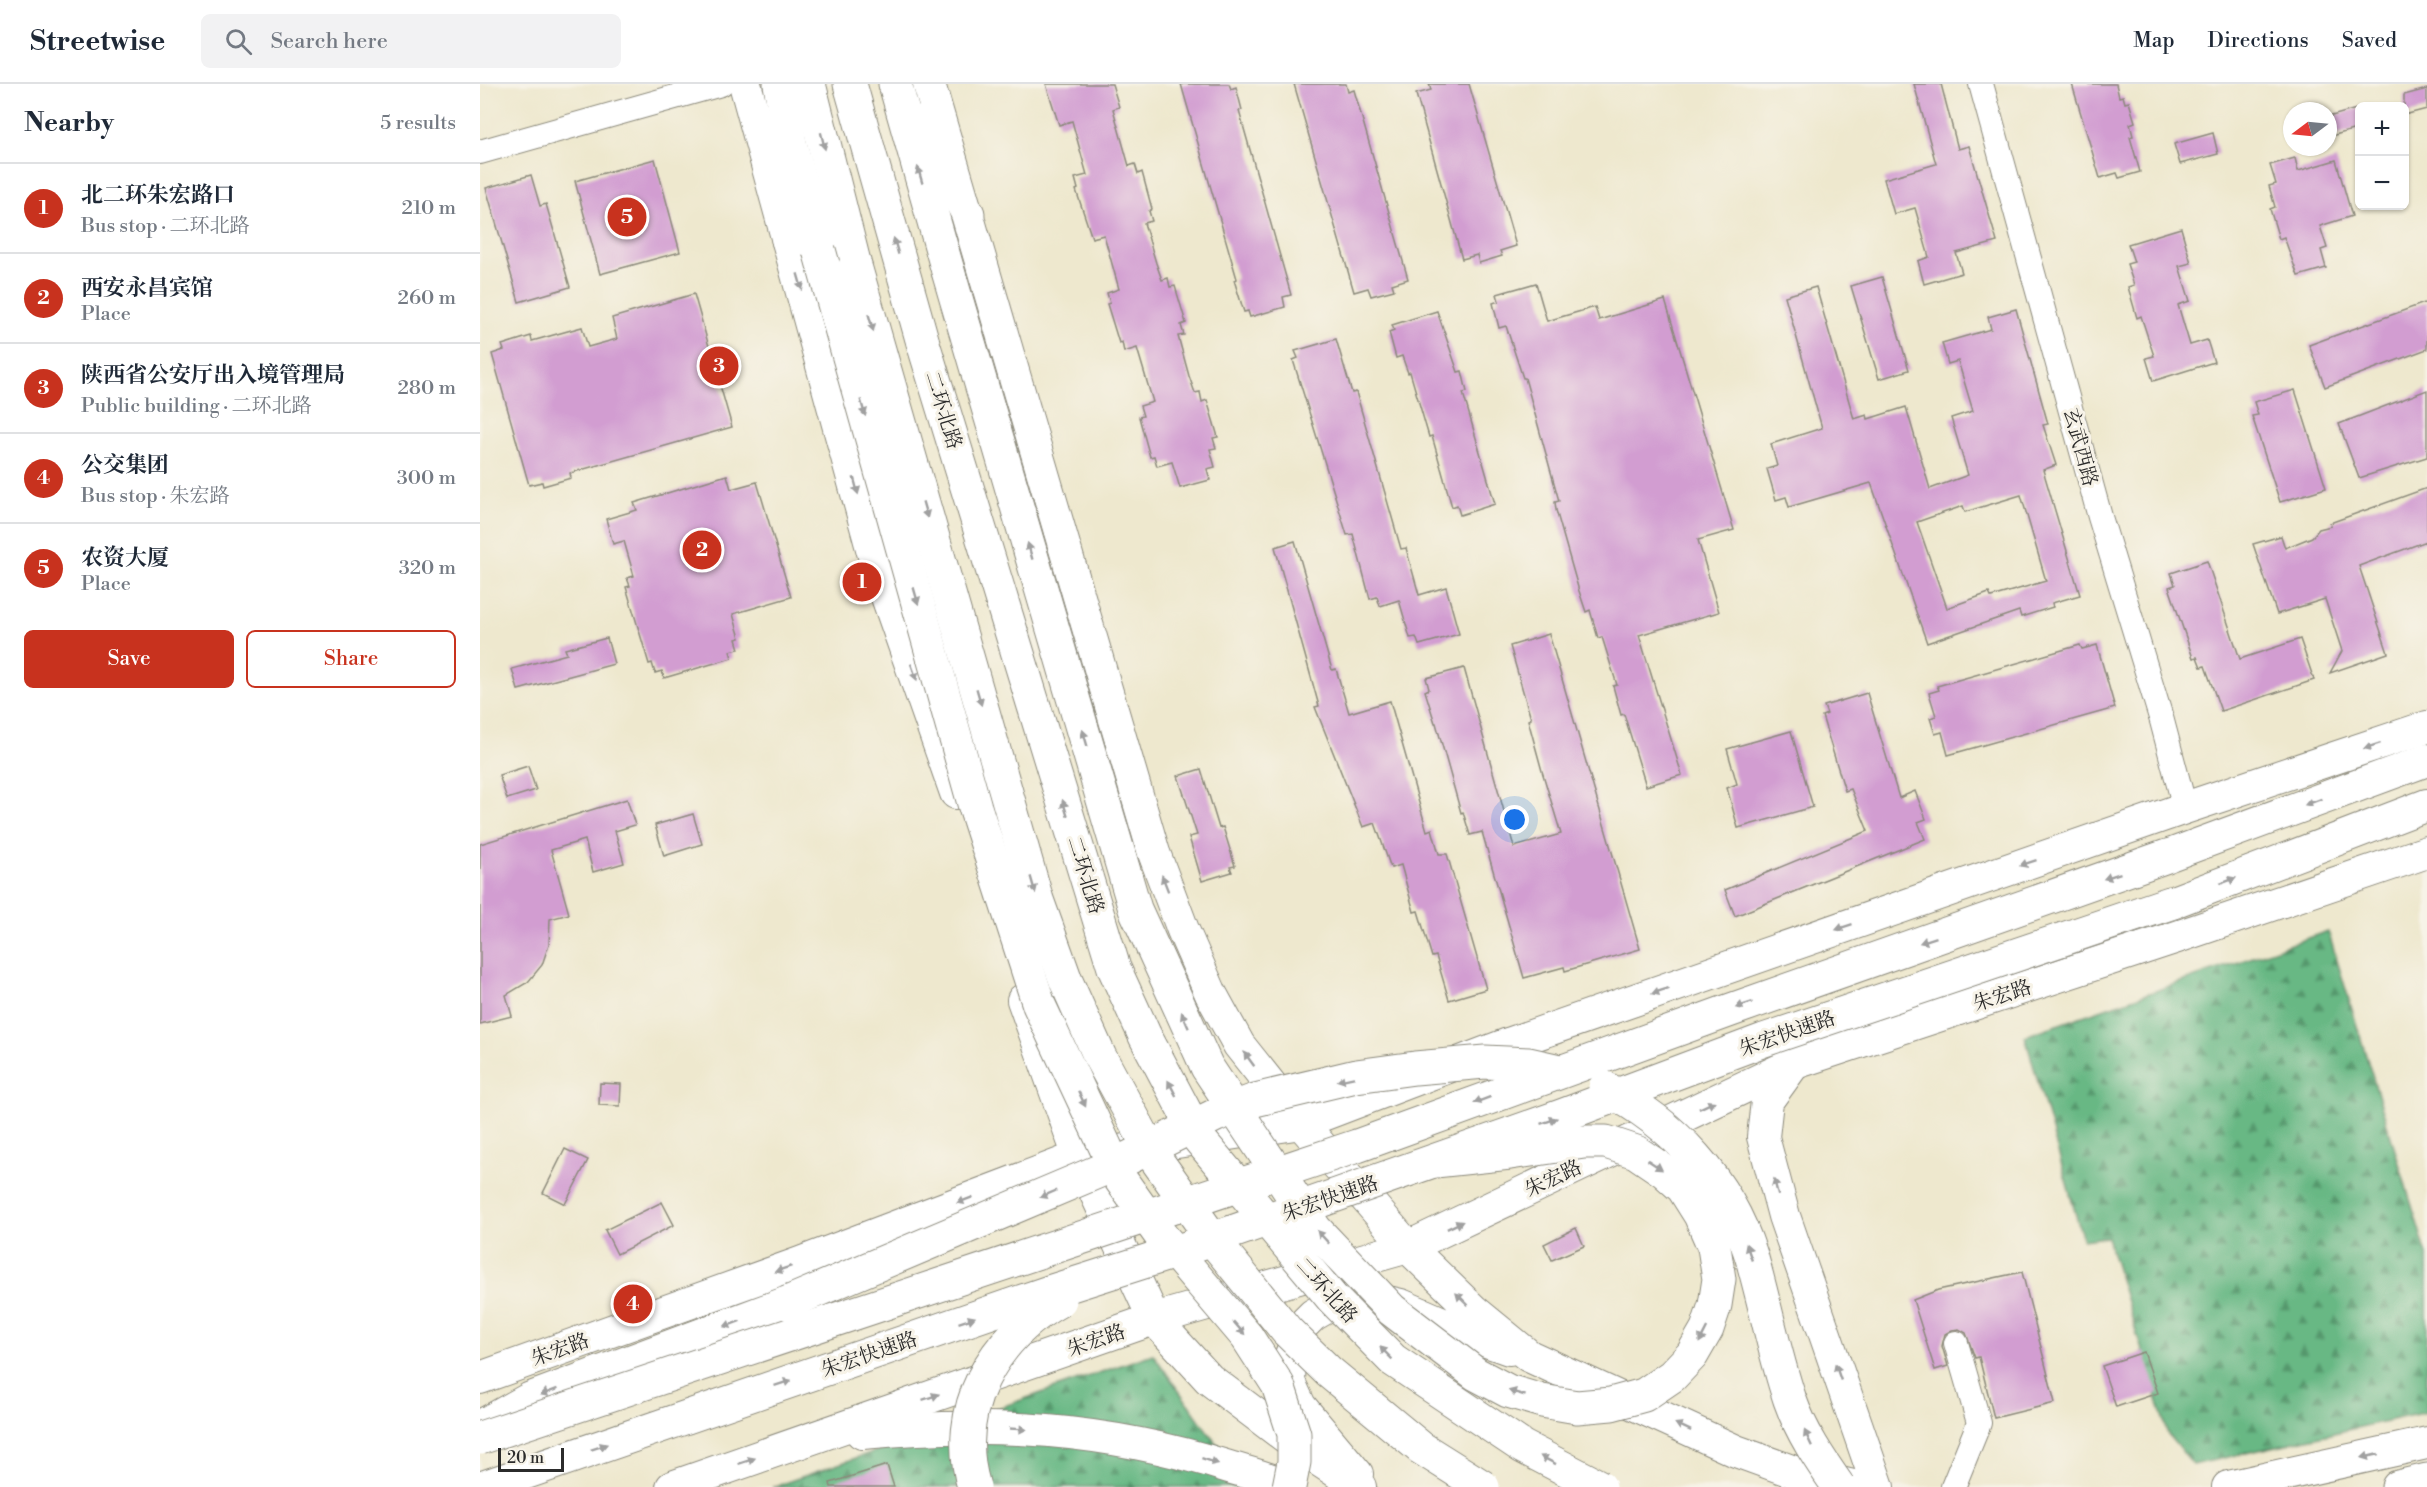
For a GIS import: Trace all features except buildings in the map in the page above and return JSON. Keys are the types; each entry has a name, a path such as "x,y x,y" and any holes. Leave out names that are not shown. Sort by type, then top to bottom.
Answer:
{"highway":[{"path":"776,84 775,127 778,175 788,240"},
{"path":"780,84 790,143 975,807 1007,912 1039,1005 1121,1180 1158,1232 1247,1337 1278,1385 1294,1434 1294,1462 1289,1487"},
{"path":"809,84 855,266 1037,900 1066,981 1100,1057 1155,1158 1217,1245 1287,1331 1329,1372 1421,1448 1483,1487"},
{"name":"二环北路","path":"850,84 923,343 1114,968 1145,1036 1200,1140 1332,1298 1393,1360 1523,1447 1600,1487"},
{"path":"897,84 968,214"},
{"path":"897,84 948,271 1135,909 1207,1067 1315,1229 1392,1310 1476,1374 1508,1391 1542,1401 1577,1407 1611,1404 1644,1395 1672,1376 1692,1355 1707,1329 1715,1305 1719,1279 1714,1246 1700,1215 1683,1188 1664,1171 1636,1152 1606,1142 1584,1142 1435,1161"},
{"name":"朱宏快速路","path":"480,1438 1357,1146 1742,1006 2167,856"},
{"name":"朱宏快速路","path":"484,1487 1037,1295 1121,1269 1435,1161 1764,1040 2173,902"},
{"path":"480,1427 530,1399 787,1303 1116,1164 1216,1115 1255,1100 1356,1077 1415,1068 1485,1062 1529,1064 1571,1074 1607,1089 1640,1109 1691,1150 1713,1179 1735,1215 1750,1253 1791,1401 1815,1452 1839,1487"},
{"path":"974,1487 969,1451 970,1424 975,1396 987,1370 1003,1346 1022,1325 1044,1309 1121,1269"},
{"path":"2398,1487 2427,1480"}],"main road":[{"path":"745,84 879,574 949,771 1021,993 1078,1157 1154,1319 1209,1379 1299,1447 1360,1487"},
{"path":"929,84 1154,853 1183,930 1211,993 1239,1045 1301,1124 1408,1247 1474,1311 1529,1356"},
{"name":"朱宏路","path":"480,1378 800,1263 1078,1157 1301,1124 1511,1043 2185,808 2427,727"},
{"path":"2167,856 2427,760"},
{"path":"2173,902 2427,805"},
{"name":"朱宏路","path":"672,1487 1154,1319 1408,1247 1795,1063 2427,852"},
{"path":"1795,1063 1767,1101 1764,1137 1784,1216 1878,1487"},
{"path":"1370,1487 1306,1413 1289,1382 1290,1358 1301,1327 1313,1315 1327,1307 1349,1300 1371,1298 1401,1305 1475,1337 1529,1356 1736,1451 1797,1473 1858,1487"},
{"path":"813,1438 975,1426 1062,1431 1142,1442 1194,1455 1289,1487"},
{"path":"2228,1487 2427,1443"}],"street":[{"path":"480,152 721,84"},
{"name":"玄武西路","path":"1981,84 2100,517 2162,721 2185,808"},
{"path":"1953,1487 1978,1423 1956,1343"}],"green space":[{"path":"2328,931 2427,1255 2427,1412 2193,1465 2168,1435 2107,1237 2083,1240 2025,1036"},
{"path":"1153,1354 1215,1442 1276,1487 773,1487"}],"place":[{"name":"农资大厦","path":"627,217"},
{"name":"陕西省公安厅出入境管理局","path":"719,366"},
{"name":"西安永昌宾馆","path":"702,550"},
{"name":"北二环朱宏路口","path":"862,582"},
{"name":"公交集团","path":"633,1304"}]}
